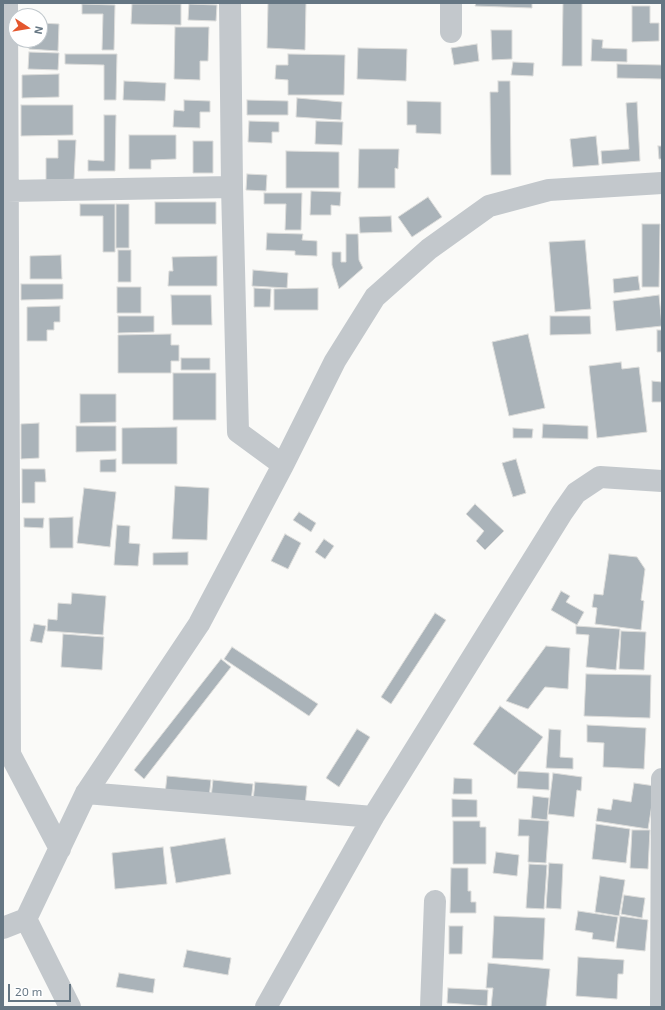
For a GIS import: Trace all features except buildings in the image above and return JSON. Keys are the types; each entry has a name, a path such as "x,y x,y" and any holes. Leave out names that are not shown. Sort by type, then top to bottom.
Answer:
{"street":[{"path":"7,3 10,754 60,849"},
{"path":"230,3 232,187 238,432 283,465"},
{"path":"450,32 451,3"},
{"path":"3,928 26,919 86,793 199,624 283,465 335,361 375,297 430,249 489,206 549,190 662,183"},
{"path":"7,191 232,187"},
{"path":"266,1007 373,817 562,513 576,493 600,477 662,482"},
{"path":"661,1007 662,779"},
{"path":"86,793 373,817"},
{"path":"431,1007 435,901"},
{"path":"26,919 70,1007"}]}
